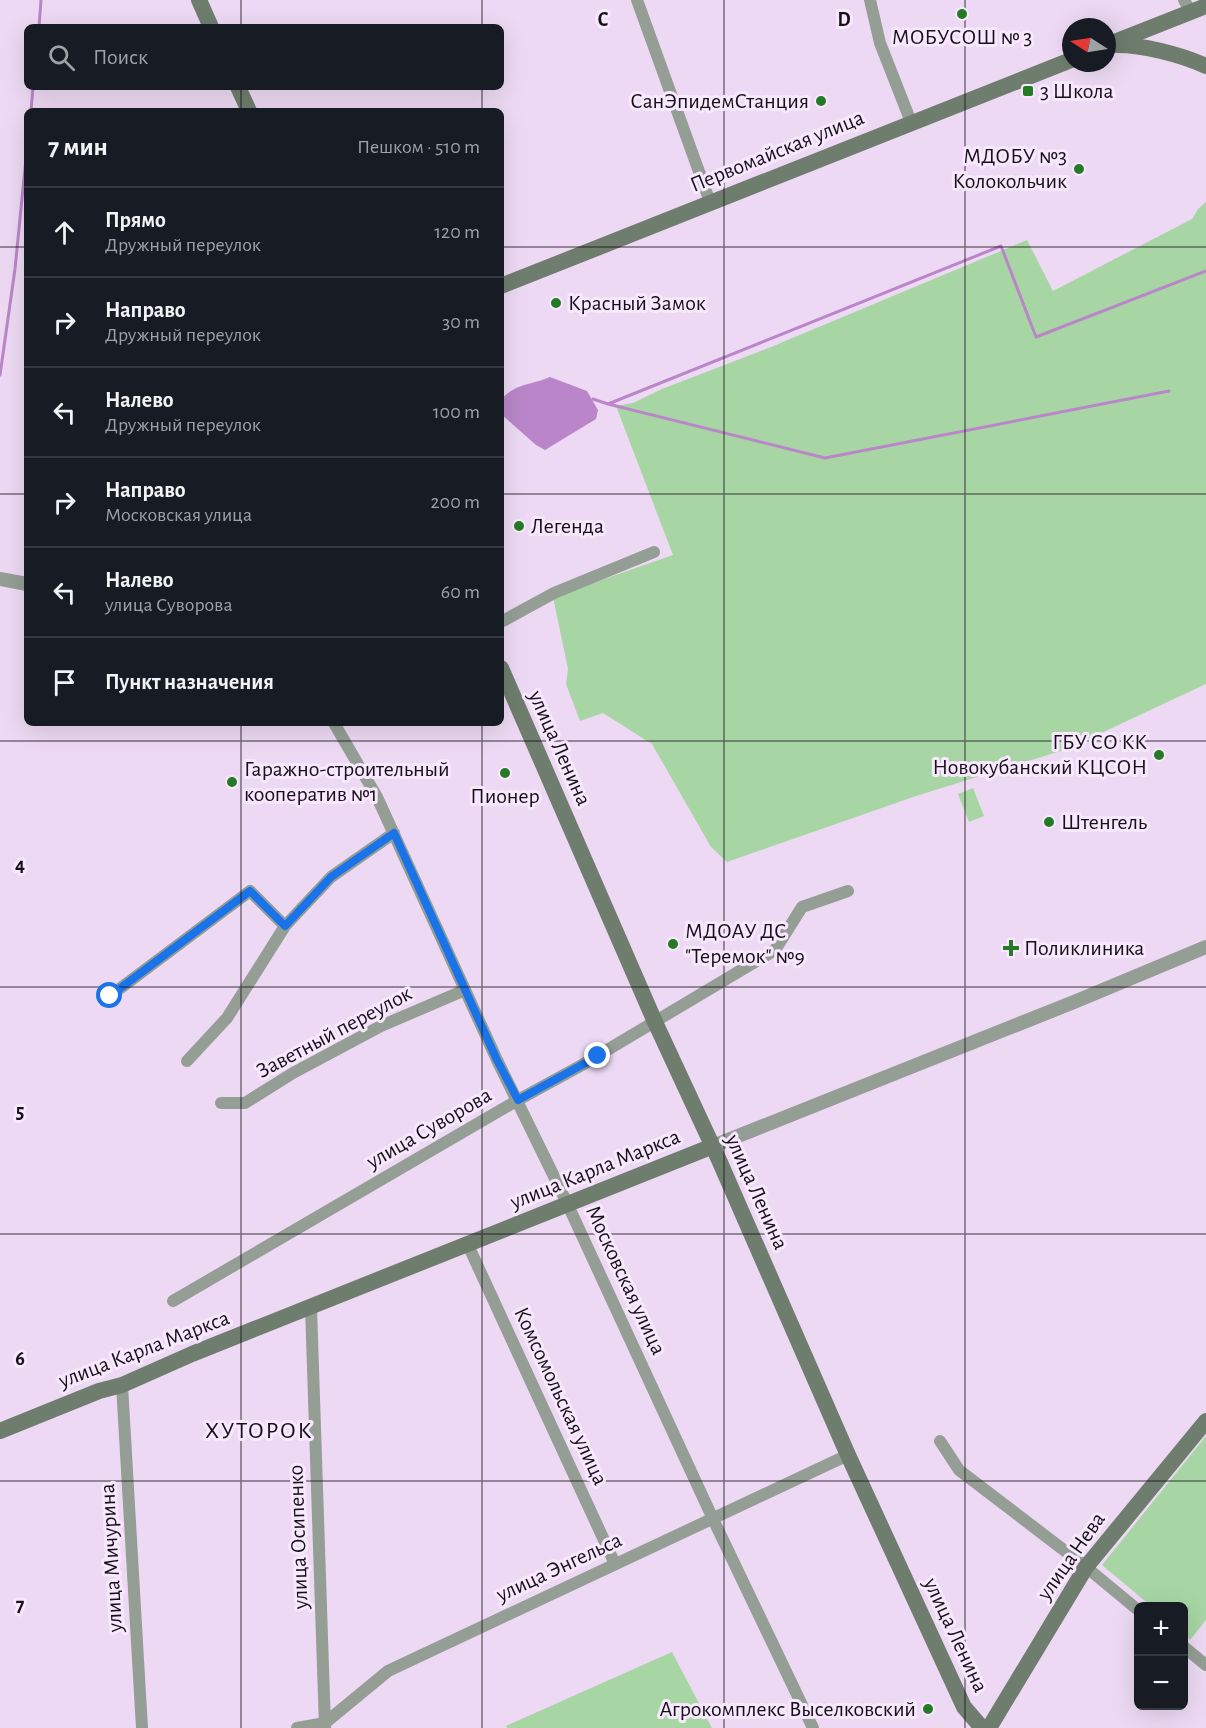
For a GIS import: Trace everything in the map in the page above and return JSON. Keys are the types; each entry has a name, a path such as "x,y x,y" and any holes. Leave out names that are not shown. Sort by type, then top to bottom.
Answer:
{"main road":[{"path":"199,0 210,24"},
{"path":"1116,41 1193,6"},
{"path":"1116,45 1149,48 1206,66"},
{"name":"Первомайская улица","path":"504,285 1062,63"},
{"path":"239,90 248,108"},
{"name":"улица Ленина","path":"504,675 655,1022 713,1146 848,1455 964,1707 982,1728"},
{"name":"улица Карла Маркса","path":"0,1431 99,1391 122,1385 192,1354 713,1146"},
{"name":"улица Нева","path":"989,1728 1086,1567 1206,1421"}],"street":[{"path":"637,0 710,202"},
{"path":"870,0 880,43 911,122"},
{"path":"504,620 554,593 654,552"},
{"path":"0,579 24,583"},
{"name":"Московская улица","path":"336,726 376,795 465,990 813,1728"},
{"path":"187,1061 227,1018 285,926 331,877 394,833"},
{"path":"110,996 250,891 285,926"},
{"name":"улица Суворова","path":"173,1301 518,1100 552,1083 775,950 802,907 848,891"},
{"name":"улица Карла Маркса","path":"713,1146 1206,947"},
{"name":"Заветный переулок","path":"221,1103 245,1103 293,1072 381,1026 465,990"},
{"name":"Комсомольская улица","path":"468,1245 615,1564"},
{"name":"улица Осипенко","path":"311,1308 325,1725"},
{"name":"улица Мичурина","path":"122,1385 141,1728"},
{"path":"940,1441 959,1470 1134,1607"},
{"name":"улица Энгельса","path":"297,1728 325,1725 388,1671 848,1455"},
{"path":"1188,1650 1206,1665"}],"green space":[{"path":"1206,202 1206,684 1067,749 916,796 727,862 711,847 652,744 603,713 580,721 566,684 568,669 553,597 673,555 616,406 633,403 662,389 771,347 1027,240 1053,291 1192,219"},
{"path":"973,788 984,816 969,822 958,794"},
{"path":"1206,1436 1206,1620 1190,1640 1188,1638 1188,1602 1146,1602 1102,1565"},
{"path":"672,1652 712,1728 507,1728 506,1726"}],"shaded area":[{"path":"550,377 587,391 598,410 596,419 545,450 504,417 504,396 519,387"}],"waterway":[{"path":"39,24 41,0"},
{"path":"31,108 33,90"},
{"path":"0,375 15,269 24,178"},
{"path":"593,399 608,404 1001,246 1036,337 1206,271"},
{"path":"608,404 825,458 1169,391"}],"place":[{"name":"МОБУСОШ № 3","path":"962,14"},
{"name":"3 Школа","path":"1028,91"},
{"name":"СанЭпидемСтанция","path":"821,101"},
{"name":"МДОБУ №3 Колокольчик","path":"1079,169"},
{"name":"Красный Замок","path":"556,303"},
{"name":"Легенда","path":"519,526"},
{"name":"ГБУ СО КК Новокубанский КЦСОН","path":"1159,755"},
{"name":"Пионер","path":"505,773"},
{"name":"Гаражно-строительный кооператив №1","path":"232,782"},
{"name":"Штенгель","path":"1049,822"},
{"name":"МДОАУ ДС \"Теремок\" №9","path":"673,944"},
{"name":"Поликлиника","path":"1011,948"},
{"name":"Агрокомплекс Выселковский","path":"928,1709"}],"district":[{"name":"ХУТОРОК","path":"259,1431"}],"route":[{"path":"110,996 250,891 285,926 331,877 394,833 497,1060 518,1100 598,1056"}]}
